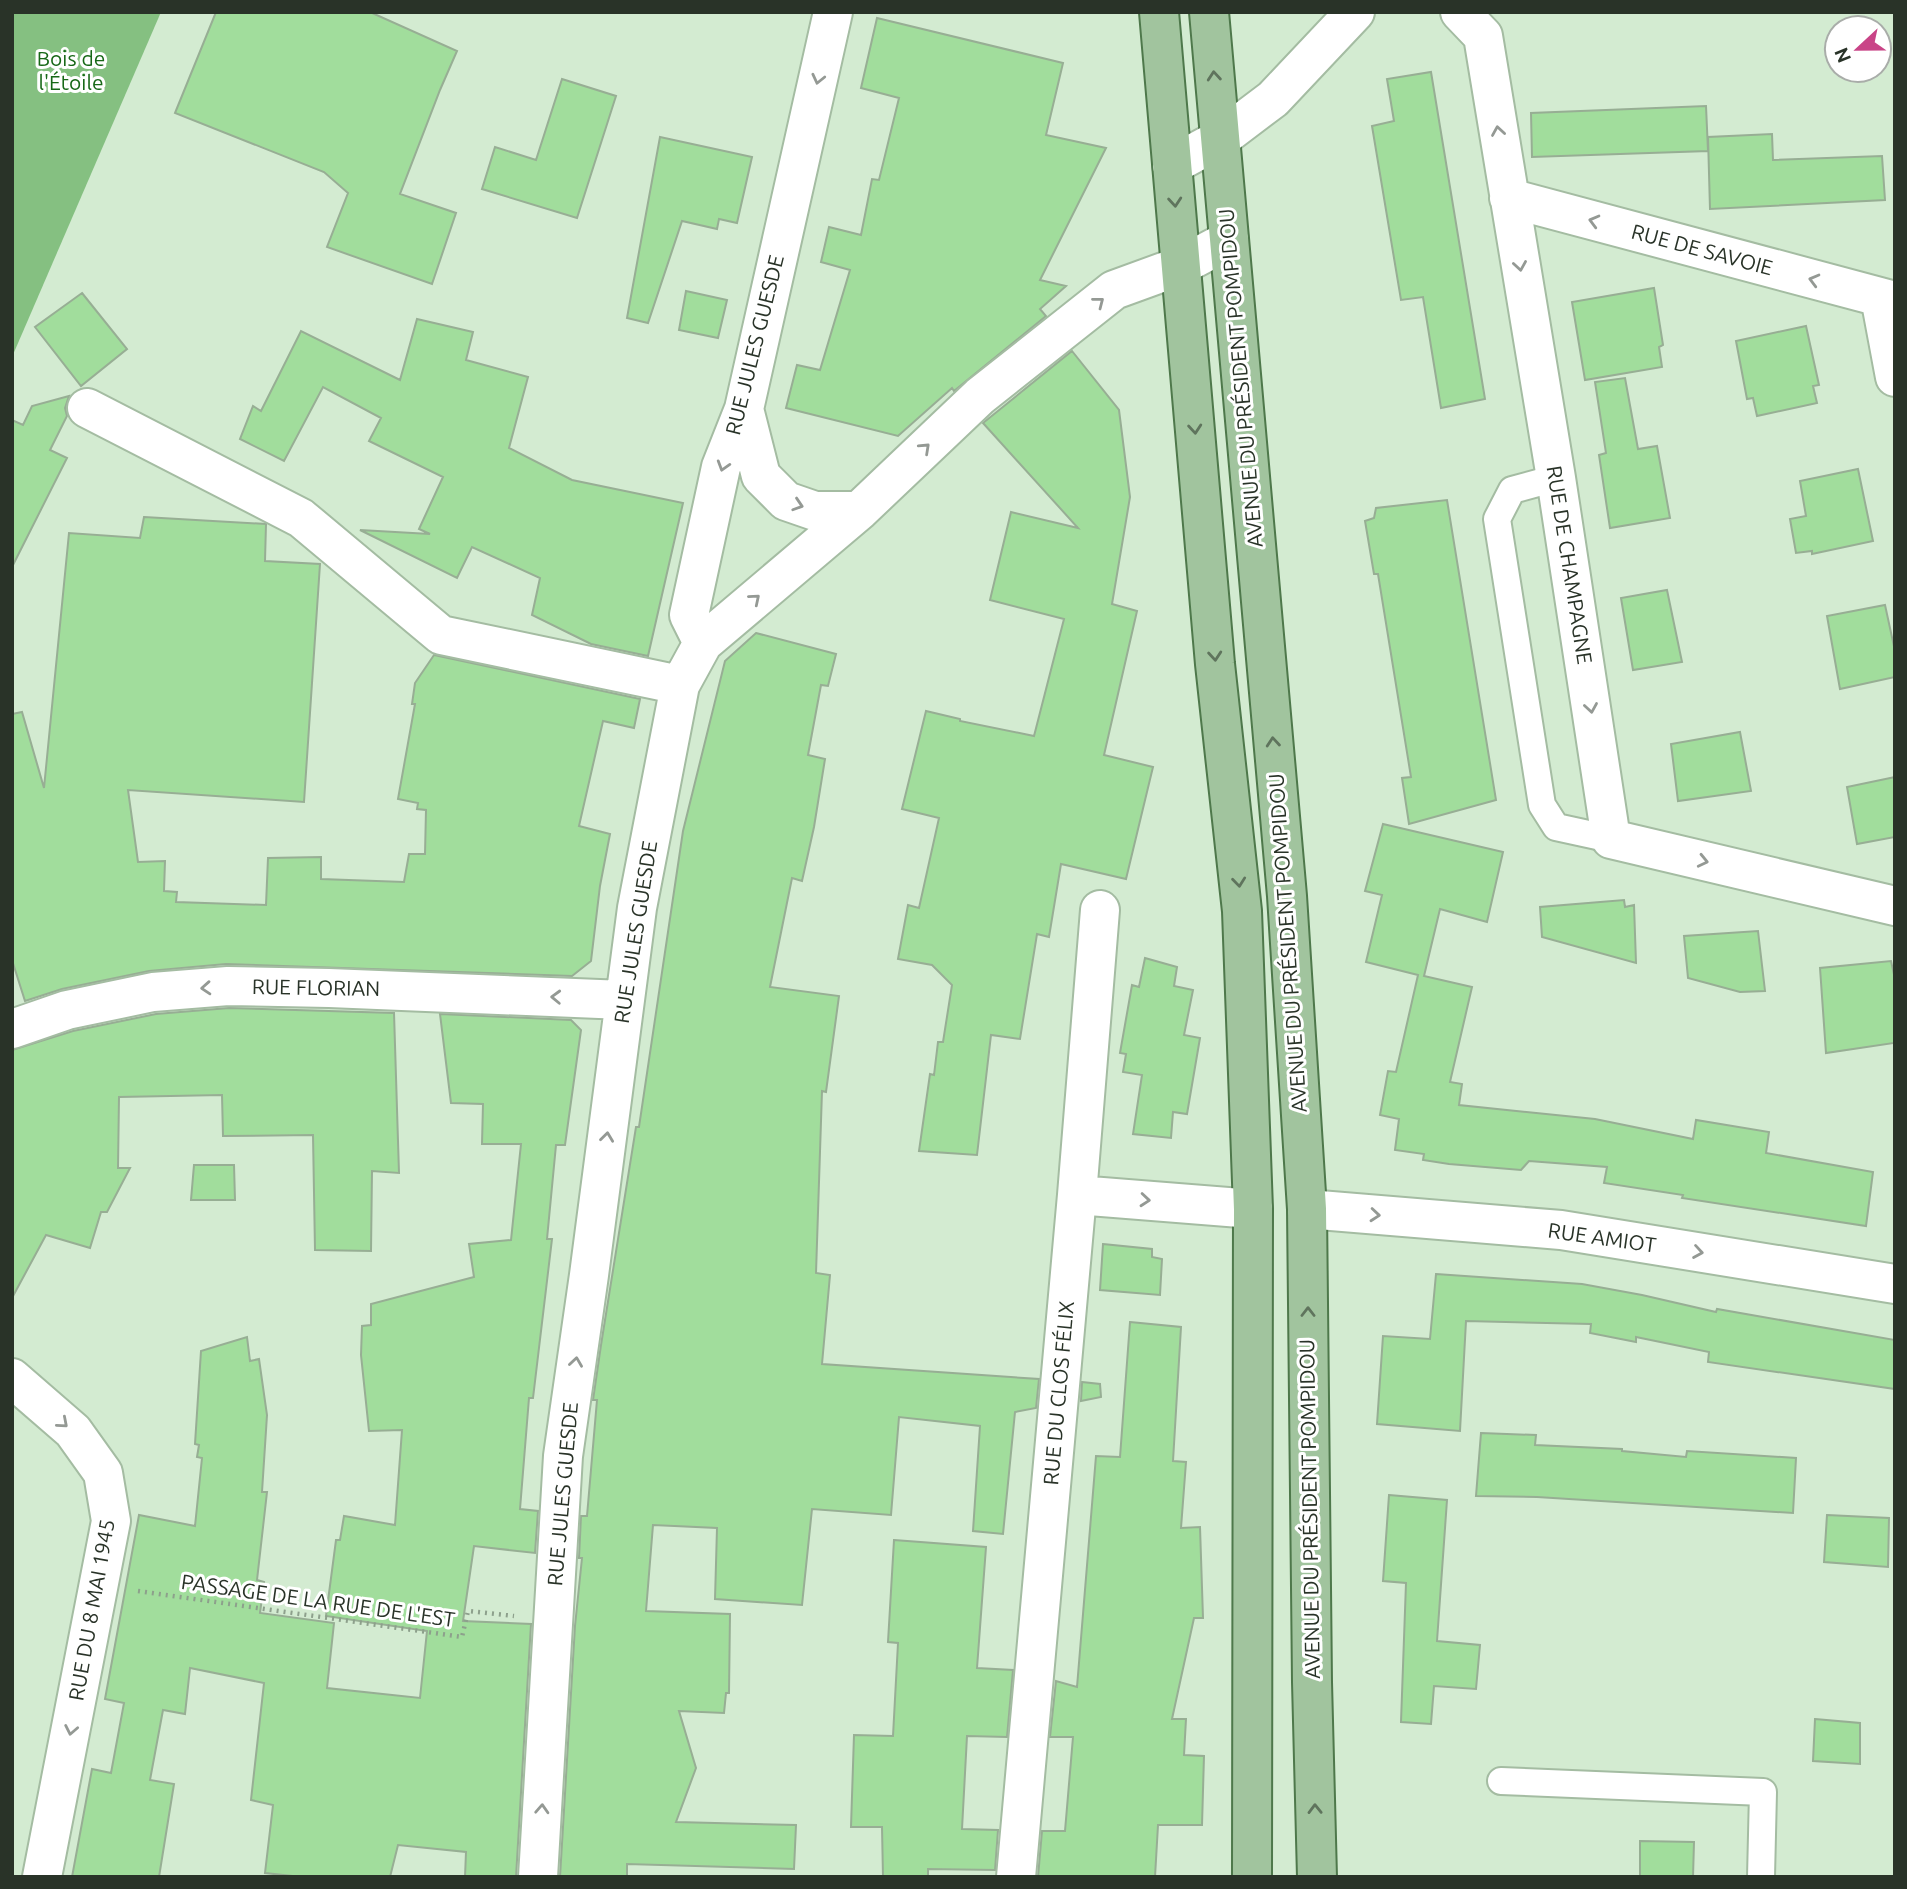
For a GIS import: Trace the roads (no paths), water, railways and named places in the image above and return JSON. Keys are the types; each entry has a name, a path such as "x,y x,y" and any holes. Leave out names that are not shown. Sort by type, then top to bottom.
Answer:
{"main road":[{"name":"AVENUE DU PRÉSIDENT POMPIDOU","path":"1159,12 1215,664 1242,911 1253,1209 1252,1877"},
{"name":"AVENUE DU PRÉSIDENT POMPIDOU","path":"1209,12 1287,896 1307,1209 1317,1877"}],"street":[{"name":"RUE JULES GUESDE","path":"538,1877 563,1456 637,908 680,685 703,643 689,615 722,467 744,409 833,12"},
{"path":"1172,165 1220,139 1273,99 1355,12"},
{"name":"RUE DE CHAMPAGNE","path":"1460,12 1483,36 1556,478 1611,839"},
{"name":"RUE DE SAVOIE","path":"1509,198 1887,299"},
{"path":"703,643 859,511 980,396 1114,290 1180,266 1229,240"},
{"path":"1887,299 1895,377"},
{"path":"87,408 301,518 442,635 680,685"},
{"path":"744,409 761,476 786,501 815,511 859,511"},
{"path":"1611,839 1895,906"},
{"name":"RUE DU CLOS FÉLIX","path":"1016,1877 1100,909"},
{"name":"RUE FLORIAN","path":"12,1029 67,1010 153,992 228,986 624,1000"},
{"path":"1077,1195 1253,1209"},
{"name":"RUE AMIOT","path":"1307,1209 1561,1230 1895,1284"},
{"name":"RUE DU 8 MAI 1945","path":"12,1378 73,1431 103,1473 111,1521 42,1877"}],"lane":[{"path":"1556,478 1512,490 1497,519 1501,547 1542,805 1556,827 1611,839"},
{"path":"1501,1781 1763,1792 1761,1877"}],"park label":[{"name":"Bois de l'Étoile","path":"71,71"}]}
